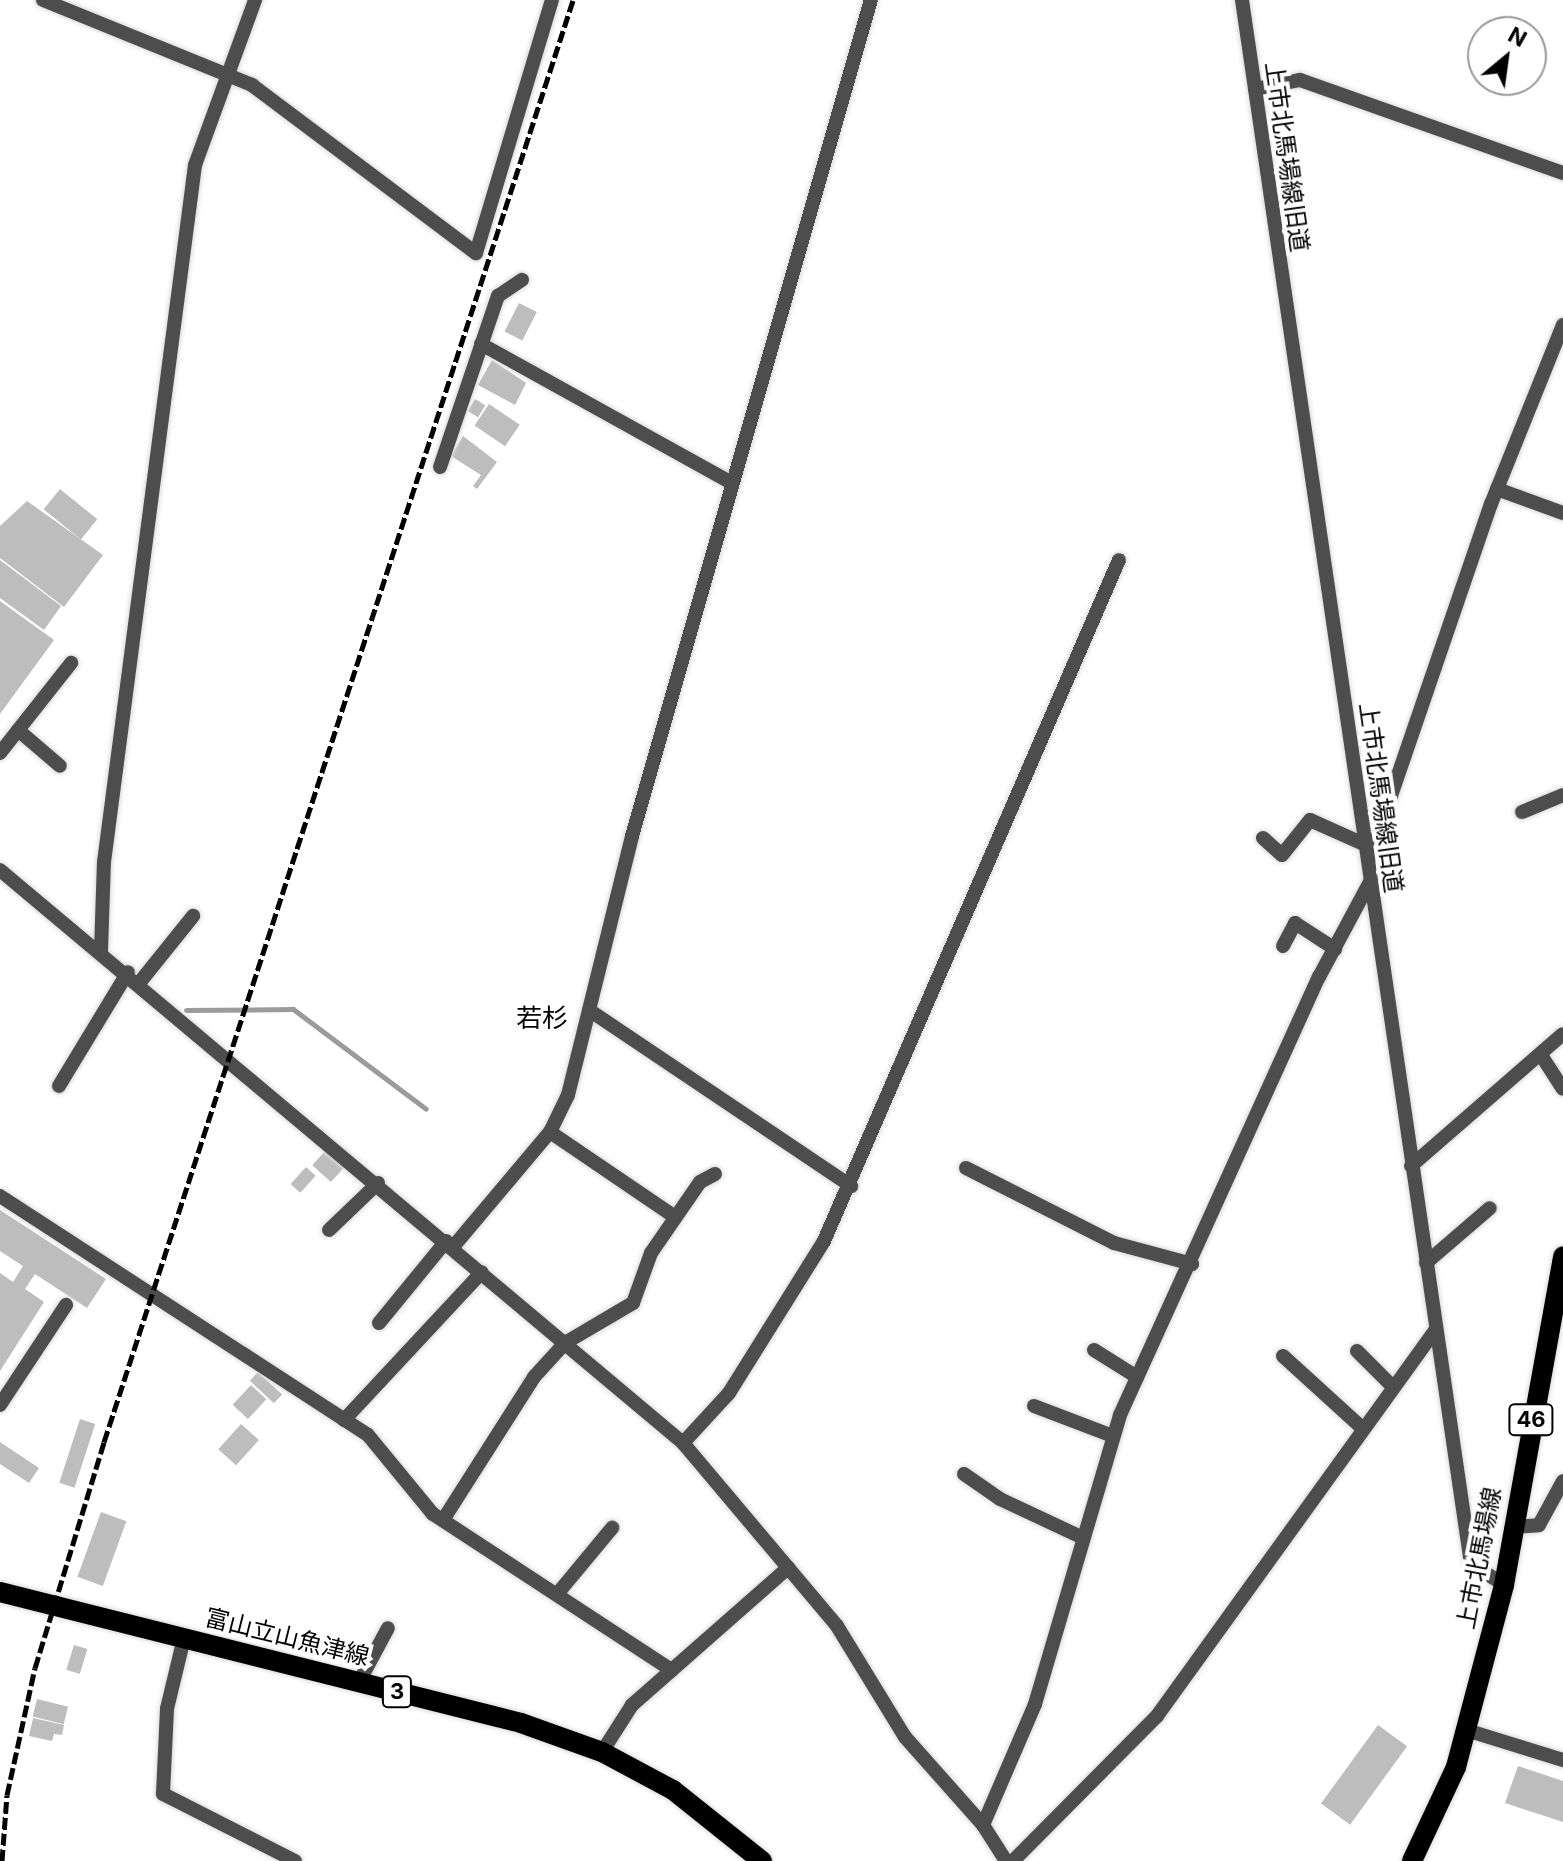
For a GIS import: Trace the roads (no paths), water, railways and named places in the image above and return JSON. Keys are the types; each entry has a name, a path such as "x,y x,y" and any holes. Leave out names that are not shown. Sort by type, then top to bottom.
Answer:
{"main road":[{"name":"上市北馬場線","path":"1412,1861 1456,1767 1504,1585 1563,1256"},
{"name":"富山立山魚津線","path":"0,1592 521,1723 602,1752 673,1790 762,1861"}],"street":[{"path":"43,0 252,85 476,253 552,0"},
{"path":"101,951 104,862 195,165 255,0"},
{"path":"379,1323 550,1132 568,1095 730,482 871,0"},
{"name":"上市北馬場線旧道","path":"1242,0 1471,1564 1504,1585"},
{"path":"1255,89 1300,80 1563,173"},
{"path":"440,467 498,296 522,280"},
{"path":"1369,861 1497,489 1563,325"},
{"path":"481,344 730,482"},
{"path":"1497,489 1563,513"},
{"path":"683,1443 729,1393 851,1186 1119,560"},
{"path":"0,753 71,663"},
{"path":"18,730 60,766"},
{"path":"1522,812 1563,795"},
{"path":"1263,838 1282,855 1310,820 1366,845"},
{"path":"0,870 134,977 683,1443 837,1626 905,1737 983,1825 1006,1861"},
{"path":"983,1825 1035,1704 1081,1537 1113,1436 1137,1377 1192,1264 1335,949 1370,882"},
{"path":"59,1086 134,977 193,916"},
{"path":"1283,946 1295,923 1335,949"},
{"path":"589,1010 851,1186"},
{"path":"1411,1166 1563,1034"},
{"path":"1541,1055 1563,1089"},
{"path":"550,1132 675,1217"},
{"path":"966,1168 1114,1243 1192,1264"},
{"path":"443,1520 534,1377 565,1343 633,1303 651,1253 700,1182 715,1174"},
{"path":"329,1230 378,1183"},
{"path":"0,1196 381,1446 409,1490 443,1520 671,1670"},
{"path":"1426,1263 1490,1208"},
{"path":"344,1420 482,1272"},
{"path":"0,1405 66,1305"},
{"path":"1013,1861 1157,1716 1392,1386 1435,1331"},
{"path":"1094,1350 1137,1377"},
{"path":"1357,1351 1392,1386"},
{"path":"1283,1356 1362,1428"},
{"path":"1034,1406 1113,1436"},
{"path":"964,1474 1000,1499 1081,1537"},
{"path":"1513,1527 1539,1525 1559,1504 1563,1481"},
{"path":"558,1593 612,1528"},
{"path":"602,1752 632,1705 788,1568"},
{"path":"359,1682 388,1628"},
{"path":"184,1638 167,1709 163,1794 295,1861"},
{"path":"1466,1730 1563,1760"}],"waterway":[{"path":"186,1010 293,1009 426,1109"}],"railway":[{"path":"2,1861 7,1795 35,1668 104,1442 573,0"}],"district":[{"name":"若杉","path":"542,1018"}]}
